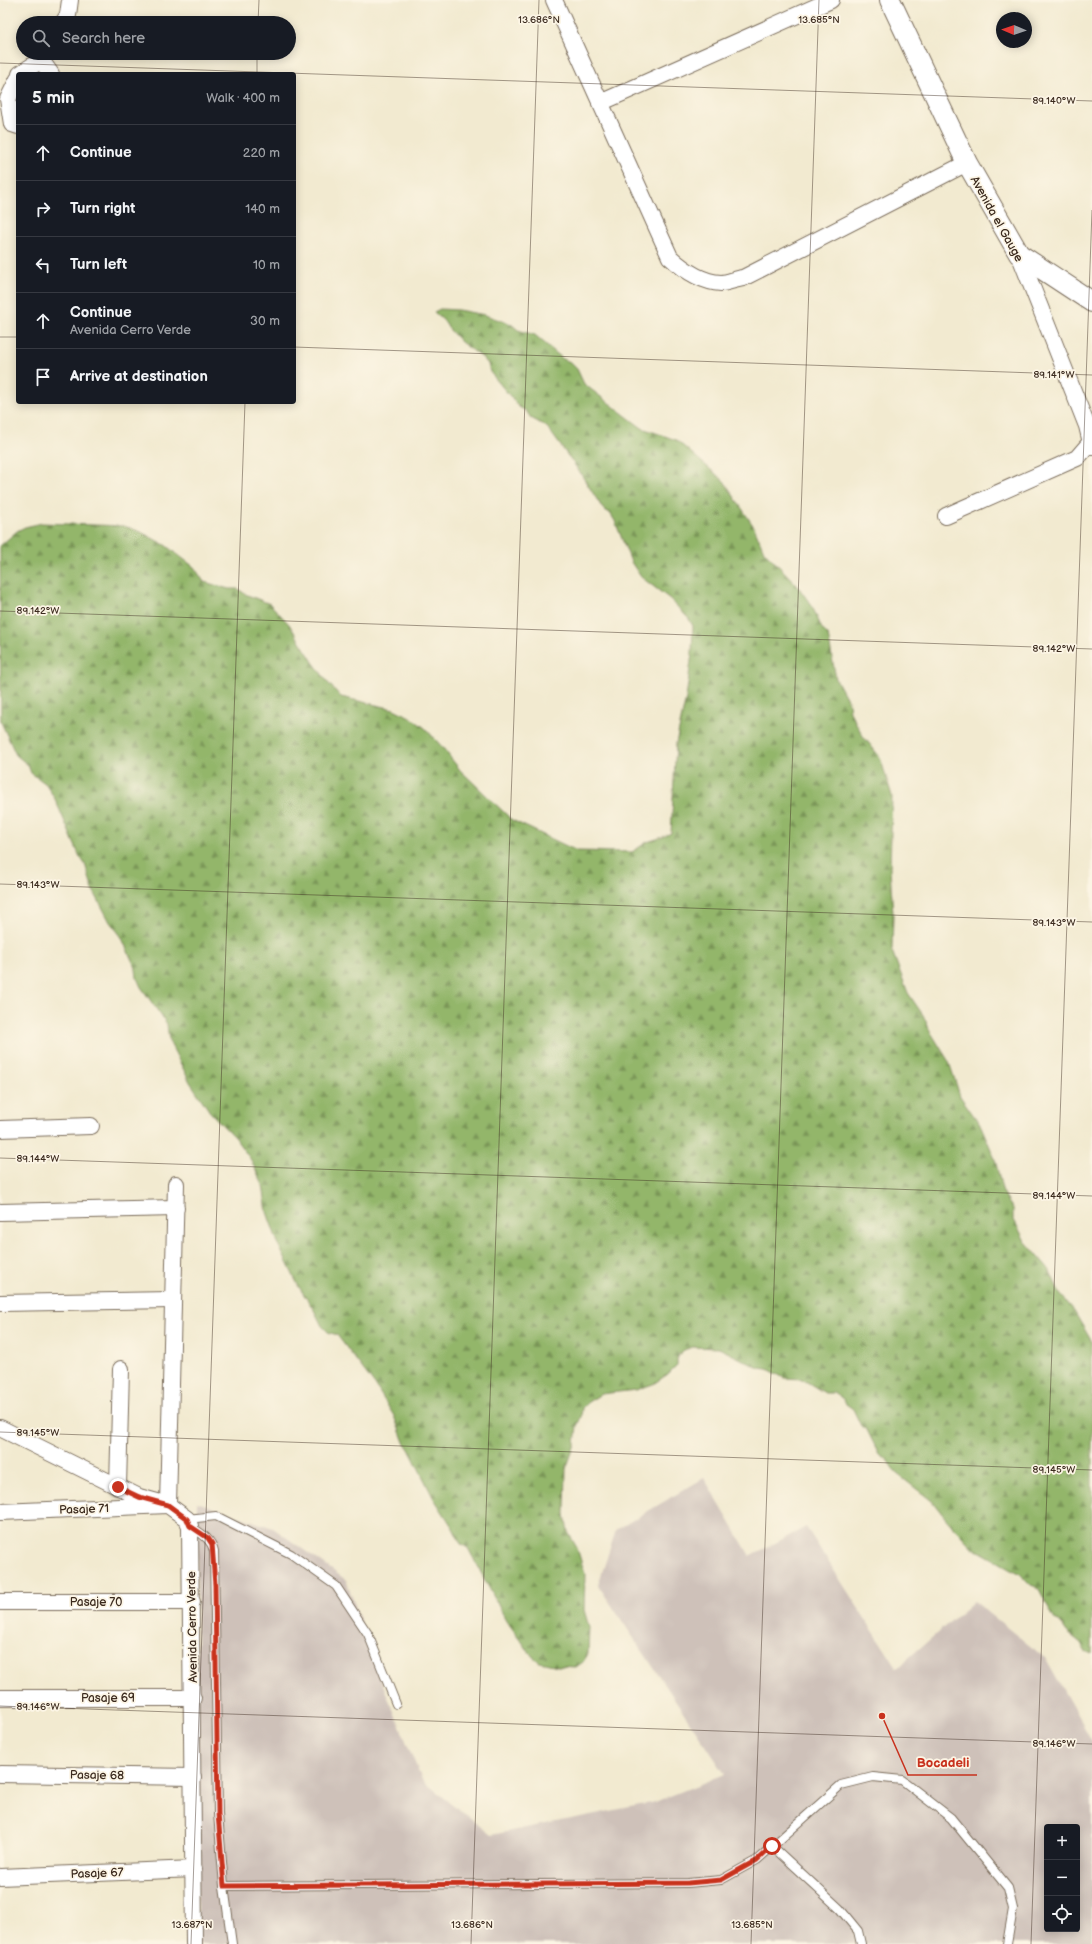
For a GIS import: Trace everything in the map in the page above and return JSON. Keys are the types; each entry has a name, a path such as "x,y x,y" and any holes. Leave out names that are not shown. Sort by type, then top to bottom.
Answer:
{"street":[{"path":"68,16 70,0"},
{"path":"554,0 670,257 683,270 701,278 722,283 743,278 967,163"},
{"path":"600,103 831,0"},
{"name":"Avenida el Gauge","path":"890,0 967,163 1018,254 1087,426 1091,445"},
{"path":"23,72 38,60"},
{"path":"45,60 50,72"},
{"path":"16,83 8,99 12,124 16,125"},
{"path":"1018,254 1092,302"},
{"path":"946,516 1077,458 1091,445"},
{"path":"0,1129 91,1126"},
{"path":"168,1505 176,1184"},
{"path":"0,1212 176,1208"},
{"path":"0,1303 172,1300"},
{"path":"118,1487 121,1369"},
{"path":"0,1428 139,1497 168,1505 188,1522"},
{"name":"Pasaje 71","path":"0,1512 168,1505"},
{"name":"Avenida Cerro Verde","path":"188,1522 192,1602 194,1944"},
{"name":"Pasaje 70","path":"0,1602 192,1602"},
{"name":"Pasaje 69","path":"0,1698 193,1698"},
{"name":"Pasaje 68","path":"0,1774 193,1776"},
{"name":"Pasaje 67","path":"0,1877 194,1869"}],"lane":[{"path":"188,1522 216,1516 291,1554 336,1586 368,1634 396,1704"},
{"path":"188,1522 208,1538 214,1550 218,1814 224,1886 232,1944"},
{"path":"224,1886 688,1883 721,1880 757,1860 841,1785 873,1777 902,1780 951,1818 1008,1888 1012,1909 1007,1944"},
{"path":"772,1846 840,1909 858,1931 861,1944"}],"shaded area":[{"path":"704,1478 750,1556 806,1527 897,1668 974,1601 1045,1658 1092,1741 1092,1944 197,1944 197,1502 273,1528 346,1580 385,1690 422,1780 491,1835 655,1802 725,1774 598,1585 616,1530"}],"green space":[{"path":"440,309 458,310 485,315 511,324 518,330 535,335 577,369 584,384 642,428 676,440 724,481 754,527 764,551 796,584 812,606 822,629 828,635 836,679 849,703 850,712 863,736 880,757 892,796 890,869 893,914 892,951 908,993 923,1015 930,1031 949,1062 960,1096 981,1126 995,1159 1003,1194 1013,1209 1013,1218 1025,1241 1049,1269 1060,1294 1072,1308 1092,1342 1092,1654 1085,1651 1081,1643 1055,1620 1039,1589 1031,1586 1018,1573 972,1547 932,1501 896,1473 886,1458 879,1454 867,1430 861,1426 853,1409 846,1404 842,1398 834,1393 825,1393 802,1379 784,1378 768,1369 759,1368 719,1348 692,1347 684,1350 677,1356 677,1365 668,1374 653,1384 636,1390 601,1394 588,1402 582,1408 581,1417 577,1426 575,1444 566,1469 565,1514 568,1532 577,1548 585,1574 584,1610 589,1627 588,1654 583,1662 576,1667 558,1666 540,1662 533,1657 506,1620 468,1548 461,1544 453,1528 433,1497 404,1442 394,1416 375,1385 337,1335 328,1332 322,1326 314,1310 299,1287 279,1246 267,1212 263,1185 251,1160 235,1138 210,1112 190,1082 169,1041 167,1024 141,987 137,978 136,969 121,936 110,922 93,890 85,864 80,857 55,799 46,784 31,773 28,765 16,755 1,722 0,546 17,531 25,527 42,523 124,526 141,532 165,545 194,567 204,582 229,589 238,589 245,594 270,604 289,624 313,662 329,684 341,697 394,709 410,717 425,728 460,770 512,820 577,851 632,852 647,842 671,833 676,743 686,698 692,653 693,626 689,619 670,599 641,577 631,562 615,521 610,513 603,509 579,471 547,427 531,418 526,411 519,407 490,372 488,364 483,358 461,342 444,321 434,312"}],"place":[{"name":"Bocadeli","path":"882,1716"}],"route":[{"path":"118,1487 139,1497 168,1505 187,1519 190,1526 208,1538 214,1550 218,1814 224,1886 688,1883 721,1880 757,1860 772,1846"}]}
